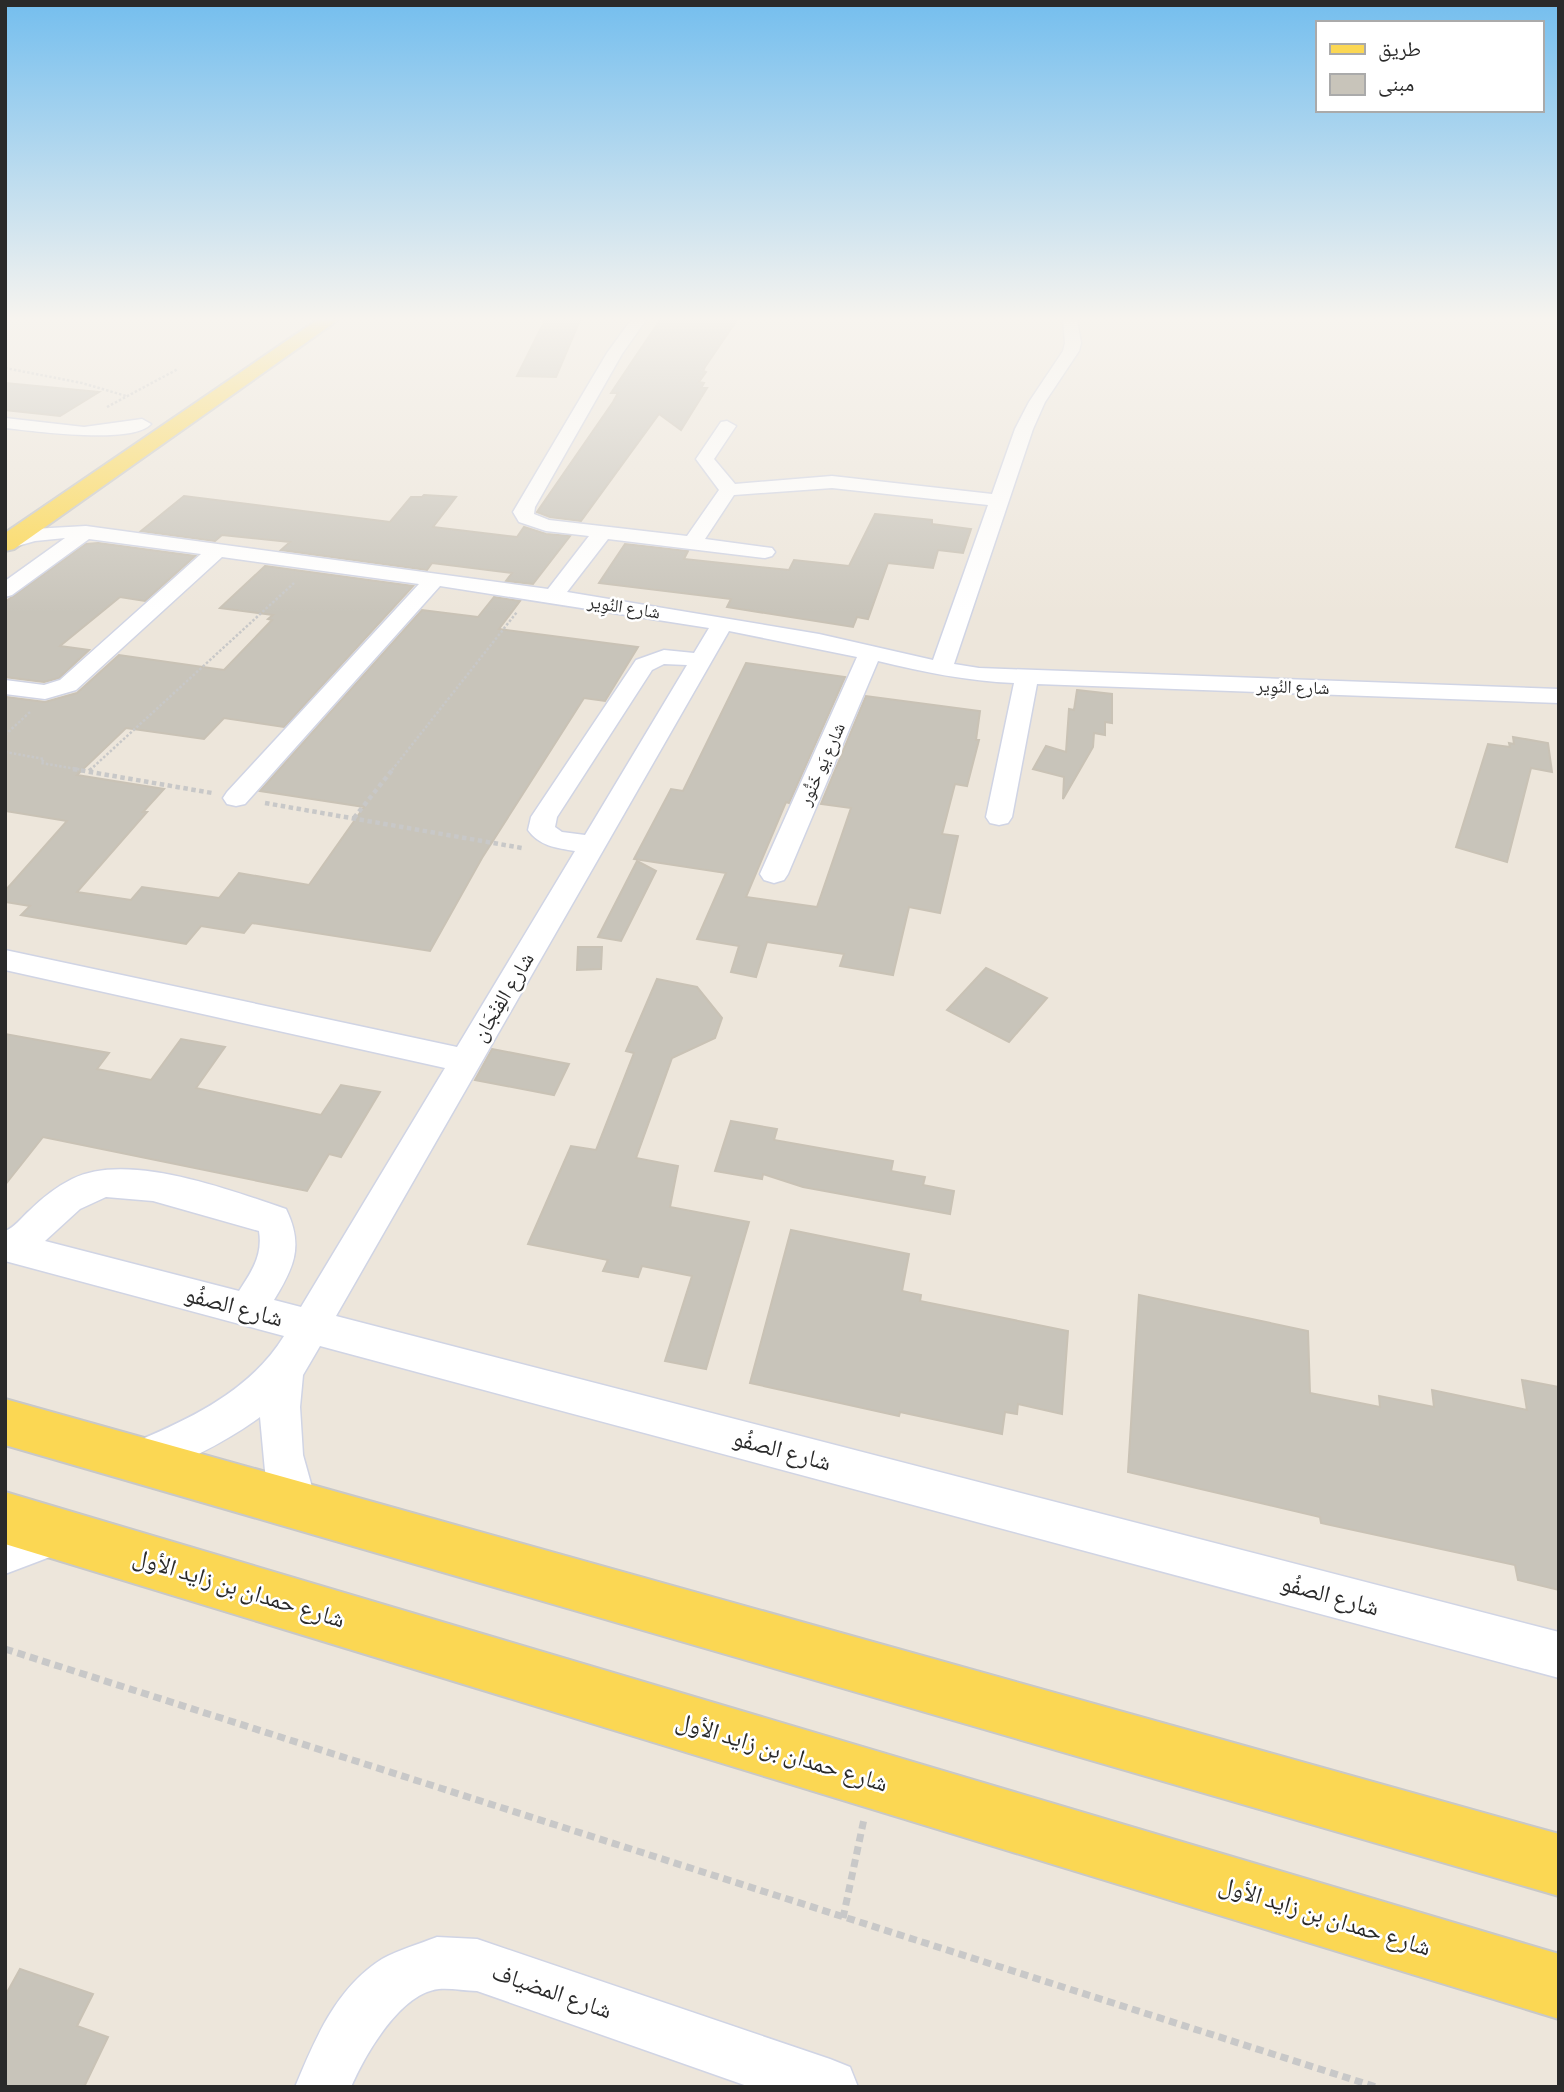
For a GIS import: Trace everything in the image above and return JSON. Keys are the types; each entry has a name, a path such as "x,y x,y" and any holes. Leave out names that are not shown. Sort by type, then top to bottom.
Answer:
{"main road":[{"path":"94,452 152,418"},
{"path":"6,543 186,418"},
{"path":"5,1422 1559,1864"},
{"name":"شارع حمدان بن زايد الأول","path":"5,1518 1559,1987"}],"street":[{"path":"578,418 523,512 526,519 534,523 765,552"},
{"path":"941,669 1029,418"},
{"path":"5,423 64,431 96,432 142,424"},
{"path":"692,543 728,490 726,482 708,467 705,459 727,426"},
{"path":"16,440 37,427"},
{"path":"64,431 94,452"},
{"path":"728,490 832,482 1000,501"},
{"path":"5,591 79,531 55,518 56,507"},
{"name":"شارع النُوِير","path":"6,543 33,535 79,531 543,594 723,623 941,669 1027,678 1559,696"},
{"path":"543,594 603,532"},
{"path":"5,687 45,692 68,685 218,550"},
{"path":"236,798 435,579"},
{"name":"شارع الفِنْجَان","path":"139,1460 205,1432 234,1414 284,1371 723,623"},
{"name":"شارع يَو خَنُّور","path":"774,874 870,653"},
{"path":"588,852 546,836 541,830 544,817 644,664 666,656 701,661"},
{"path":"999,817 1027,678"},
{"path":"5,960 466,1061"},
{"path":"10,1247 57,1206 91,1186 118,1182 186,1195 273,1220 280,1234 275,1266 248,1310"},
{"name":"شارع الصفُو","path":"10,1247 1559,1655"},
{"name":"شارع الفِنْجَان","path":"284,1371 279,1398 279,1438 283,1464 296,1505"},
{"path":"5,1553 59,1533"},
{"name":"شارع المضياف","path":"323,2087 346,2034 372,2002 401,1978 437,1963 477,1965 830,2087"}],"path":[{"path":"64,431 88,418"},
{"path":"88,772 315,563"},
{"path":"354,818 543,594"},
{"path":"5,752 44,759 41,763 236,798 588,852"},
{"path":"5,1650 1376,2087"},
{"path":"843,1918 873,1780"}],"building":[{"path":"602,418 656,418 581,521 550,517 537,512"},
{"path":"664,418 689,418 681,430"},
{"path":"184,496 390,522 411,497 456,497 433,527 517,537 524,527 546,534 570,536 533,584 506,581 512,573 432,563 427,570 281,550 290,542 222,535 215,541 141,531"},
{"path":"875,514 932,520 932,524 971,529 963,553 938,550 933,568 888,563 868,619 857,617 853,627 727,607 731,599 599,583 625,544 688,551 684,559 789,570 794,560 849,566"},
{"path":"98,543 195,556 145,601 120,597 60,646 89,650 59,678 44,682 5,677 5,602 86,544"},
{"path":"265,566 413,586 284,727 224,718 204,739 126,728 77,775 164,789 77,892 131,900 142,887 219,898 239,873 309,885 364,807 260,791 422,610 478,617 494,597 520,601 499,629 638,647 605,701 584,698 482,858 430,951 252,923 244,933 201,926 186,944 21,915 30,906 5,902 5,891 67,821 5,811 5,697 45,702 77,693 119,655 224,670 272,620 268,619 273,615 220,608"},
{"path":"746,663 845,677 789,803 786,802 746,897 817,907 851,808 821,804 866,696 980,711 976,740 979,740 967,786 955,784 942,834 958,836 940,913 909,907 893,975 840,966 844,954 767,942 756,977 731,972 739,946 697,939 726,873 634,859 671,789 683,791"},
{"path":"1077,690 1112,694 1112,723 1105,722 1105,735 1094,733 1093,747 1063,799 1064,777 1033,769 1046,746 1066,752 1069,709 1074,710"},
{"path":"1513,737 1548,743 1552,772 1531,768 1507,862 1456,847 1488,744 1510,747 1509,743 1514,744"},
{"path":"637,861 656,871 621,941 598,937"},
{"path":"578,947 602,947 601,969 577,970"},
{"path":"986,968 1047,998 1009,1042 947,1010"},
{"path":"657,979 697,987 722,1018 715,1038 672,1058 636,1158 678,1166 670,1207 749,1222 706,1369 665,1361 692,1276 642,1266 638,1277 603,1271 608,1260 528,1244 571,1146 596,1150 634,1053 626,1051"},
{"path":"5,1034 109,1053 97,1069 151,1080 181,1039 225,1047 196,1088 321,1115 341,1085 380,1092 341,1157 329,1154 307,1191 43,1137 5,1185"},
{"path":"492,1049 569,1064 554,1095 475,1080"},
{"path":"731,1121 777,1129 774,1140 893,1161 891,1171 925,1177 923,1185 954,1191 950,1214 803,1187 763,1174 762,1179 715,1171"},
{"path":"791,1230 909,1254 902,1291 921,1295 920,1301 1068,1331 1062,1414 1018,1404 1017,1414 1005,1412 1002,1434 900,1412 899,1416 750,1383"},
{"path":"1139,1295 1308,1331 1310,1393 1380,1407 1379,1396 1434,1407 1432,1390 1527,1410 1522,1380 1559,1387 1559,1590 1518,1580 1515,1565 1321,1523 1320,1517 1128,1472"},
{"path":"20,1969 93,1994 77,2026 108,2037 84,2087 5,2087 5,1996"}]}
